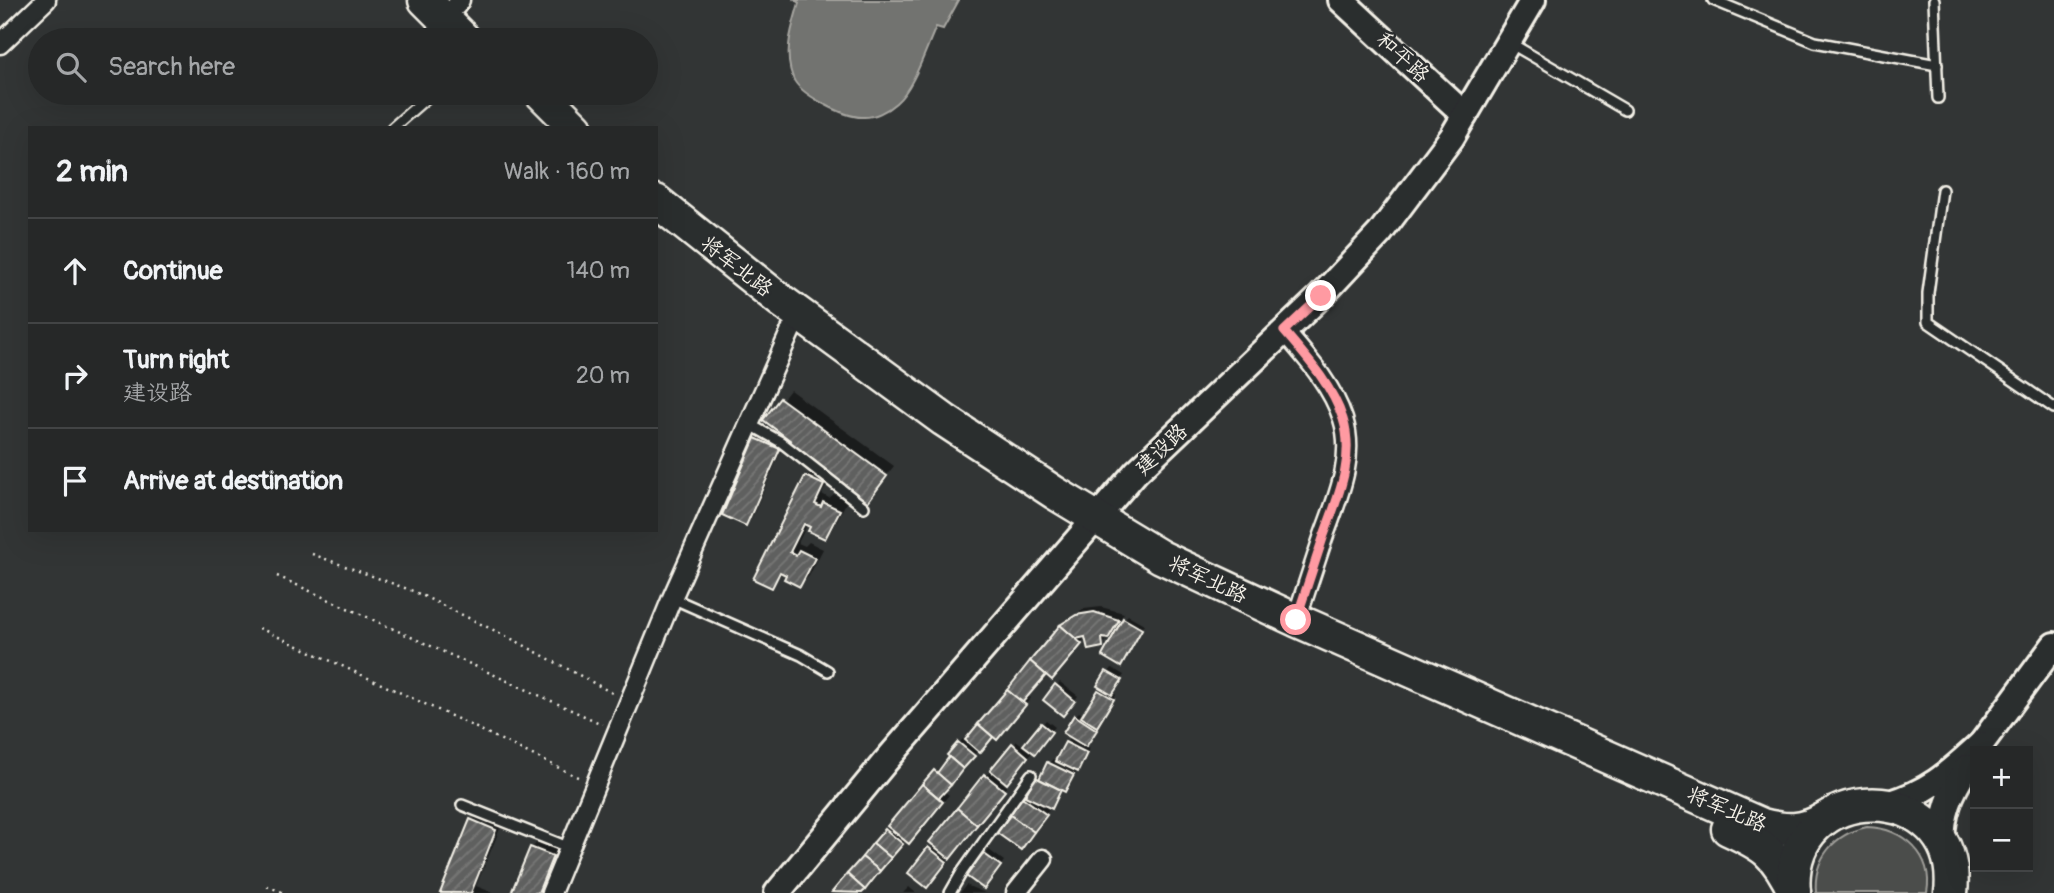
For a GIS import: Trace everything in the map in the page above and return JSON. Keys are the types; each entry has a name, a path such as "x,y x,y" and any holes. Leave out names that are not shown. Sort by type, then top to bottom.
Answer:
{"highway":[{"path":"448,1 460,28"},
{"path":"448,1 476,28"},
{"path":"528,105 549,126"},
{"path":"553,105 574,126"},
{"name":"将军北路","path":"658,203 872,369 1153,572 1284,634 1755,841 1782,866 1794,892"},
{"name":"将军北路","path":"658,226 791,330 934,435 1090,525 1296,620 1762,825 1790,831 1807,828 1847,807 1861,803 1888,804"},
{"path":"1888,804 1924,821 1942,845 1951,869 1951,893"},
{"path":"1794,892 1793,878 1799,851 1814,829 1824,820"}],"street":[{"path":"0,44 46,0"},
{"name":"和平路","path":"1341,0 1465,115"},
{"name":"建设路","path":"780,892 885,762 1136,472 1321,296 1380,233 1430,170 1533,0"},
{"path":"551,893 672,598 791,330"},
{"path":"1284,331 1331,392 1344,422 1347,452 1342,481 1296,620"},
{"path":"1980,746 2054,645"},
{"path":"1888,804 1934,785 1970,756"},
{"path":"1942,845 1944,816 1950,793 1970,762"},
{"path":"1016,893 1043,859"}],"lane":[{"path":"1713,0 1815,42 1937,65"},
{"path":"1934,0 1938,98"},
{"path":"1508,42 1625,110"},
{"path":"394,126 418,105"},
{"path":"1942,190 1928,293 1928,322 2054,408"},
{"path":"749,424 780,442 864,507"},
{"path":"672,598 801,655 828,671"},
{"path":"950,893 961,872 1031,775"},
{"path":"463,805 570,848"}],"path":[{"path":"312,554 413,591 516,641 629,702"},
{"path":"277,576 617,731"},
{"path":"258,628 462,721 595,786"},
{"path":"267,886 285,893"}],"shaded area":[{"path":"795,0 959,0 943,29 936,27 914,78 902,96 884,111 867,117 854,116 823,104 804,91 793,78 789,49 799,3"},
{"path":"1867,827 1893,832 1913,846 1926,867 1927,893 1816,893 1818,869 1828,850 1845,835"}],"building":[{"path":"780,398 887,476 867,503 788,445 791,441 763,420"},
{"path":"755,438 780,449 746,526 722,515"},
{"path":"805,476 824,485 815,504 821,507 823,502 840,510 825,539 808,531 810,527 804,524 790,552 796,555 799,550 815,558 800,587 784,579 786,575 780,572 772,588 753,579"},
{"path":"1094,612 1119,620 1108,639 1102,638 1103,647 1088,650 1085,637 1076,639 1060,625 1076,615"},
{"path":"1123,618 1142,629 1121,667 1102,656"},
{"path":"1060,625 1082,644 1052,680 1030,661"},
{"path":"1030,661 1046,675 1022,703 1007,690"},
{"path":"1106,671 1122,680 1112,695 1097,686"},
{"path":"1055,684 1075,701 1063,716 1043,700"},
{"path":"1007,690 1026,705 997,740 978,724"},
{"path":"1098,690 1114,699 1097,727 1081,717"},
{"path":"1074,715 1097,730 1086,747 1063,733"},
{"path":"1041,723 1052,732 1035,754 1023,745"},
{"path":"978,724 993,737 980,753 965,740"},
{"path":"958,742 975,756 963,769 947,755"},
{"path":"1065,742 1087,753 1078,772 1055,761"},
{"path":"1012,743 1028,757 1007,784 990,770"},
{"path":"949,757 963,769 951,785 937,773"},
{"path":"1047,762 1074,775 1065,792 1039,779"},
{"path":"934,770 951,785 939,798 922,784"},
{"path":"984,774 1005,791 977,825 957,808"},
{"path":"1035,777 1061,790 1052,809 1025,796"},
{"path":"922,784 943,802 909,844 887,826"},
{"path":"1022,797 1047,815 1034,832 1010,815"},
{"path":"957,808 977,825 950,859 929,842"},
{"path":"1010,815 1034,832 1021,850 997,833"},
{"path":"470,819 496,830 471,893 440,893"},
{"path":"885,829 903,844 891,858 873,843"},
{"path":"873,843 891,858 880,871 862,857"},
{"path":"530,847 553,856 538,893 511,893"},
{"path":"928,847 947,862 927,888 908,873"},
{"path":"983,853 1001,866 984,889 966,876"},
{"path":"862,857 880,871 865,890 847,874"},
{"path":"847,874 865,890 862,893 832,892"}],"route":[{"path":"1296,620 1346,467 1346,437 1338,407 1324,379 1284,331 1321,296"}]}
